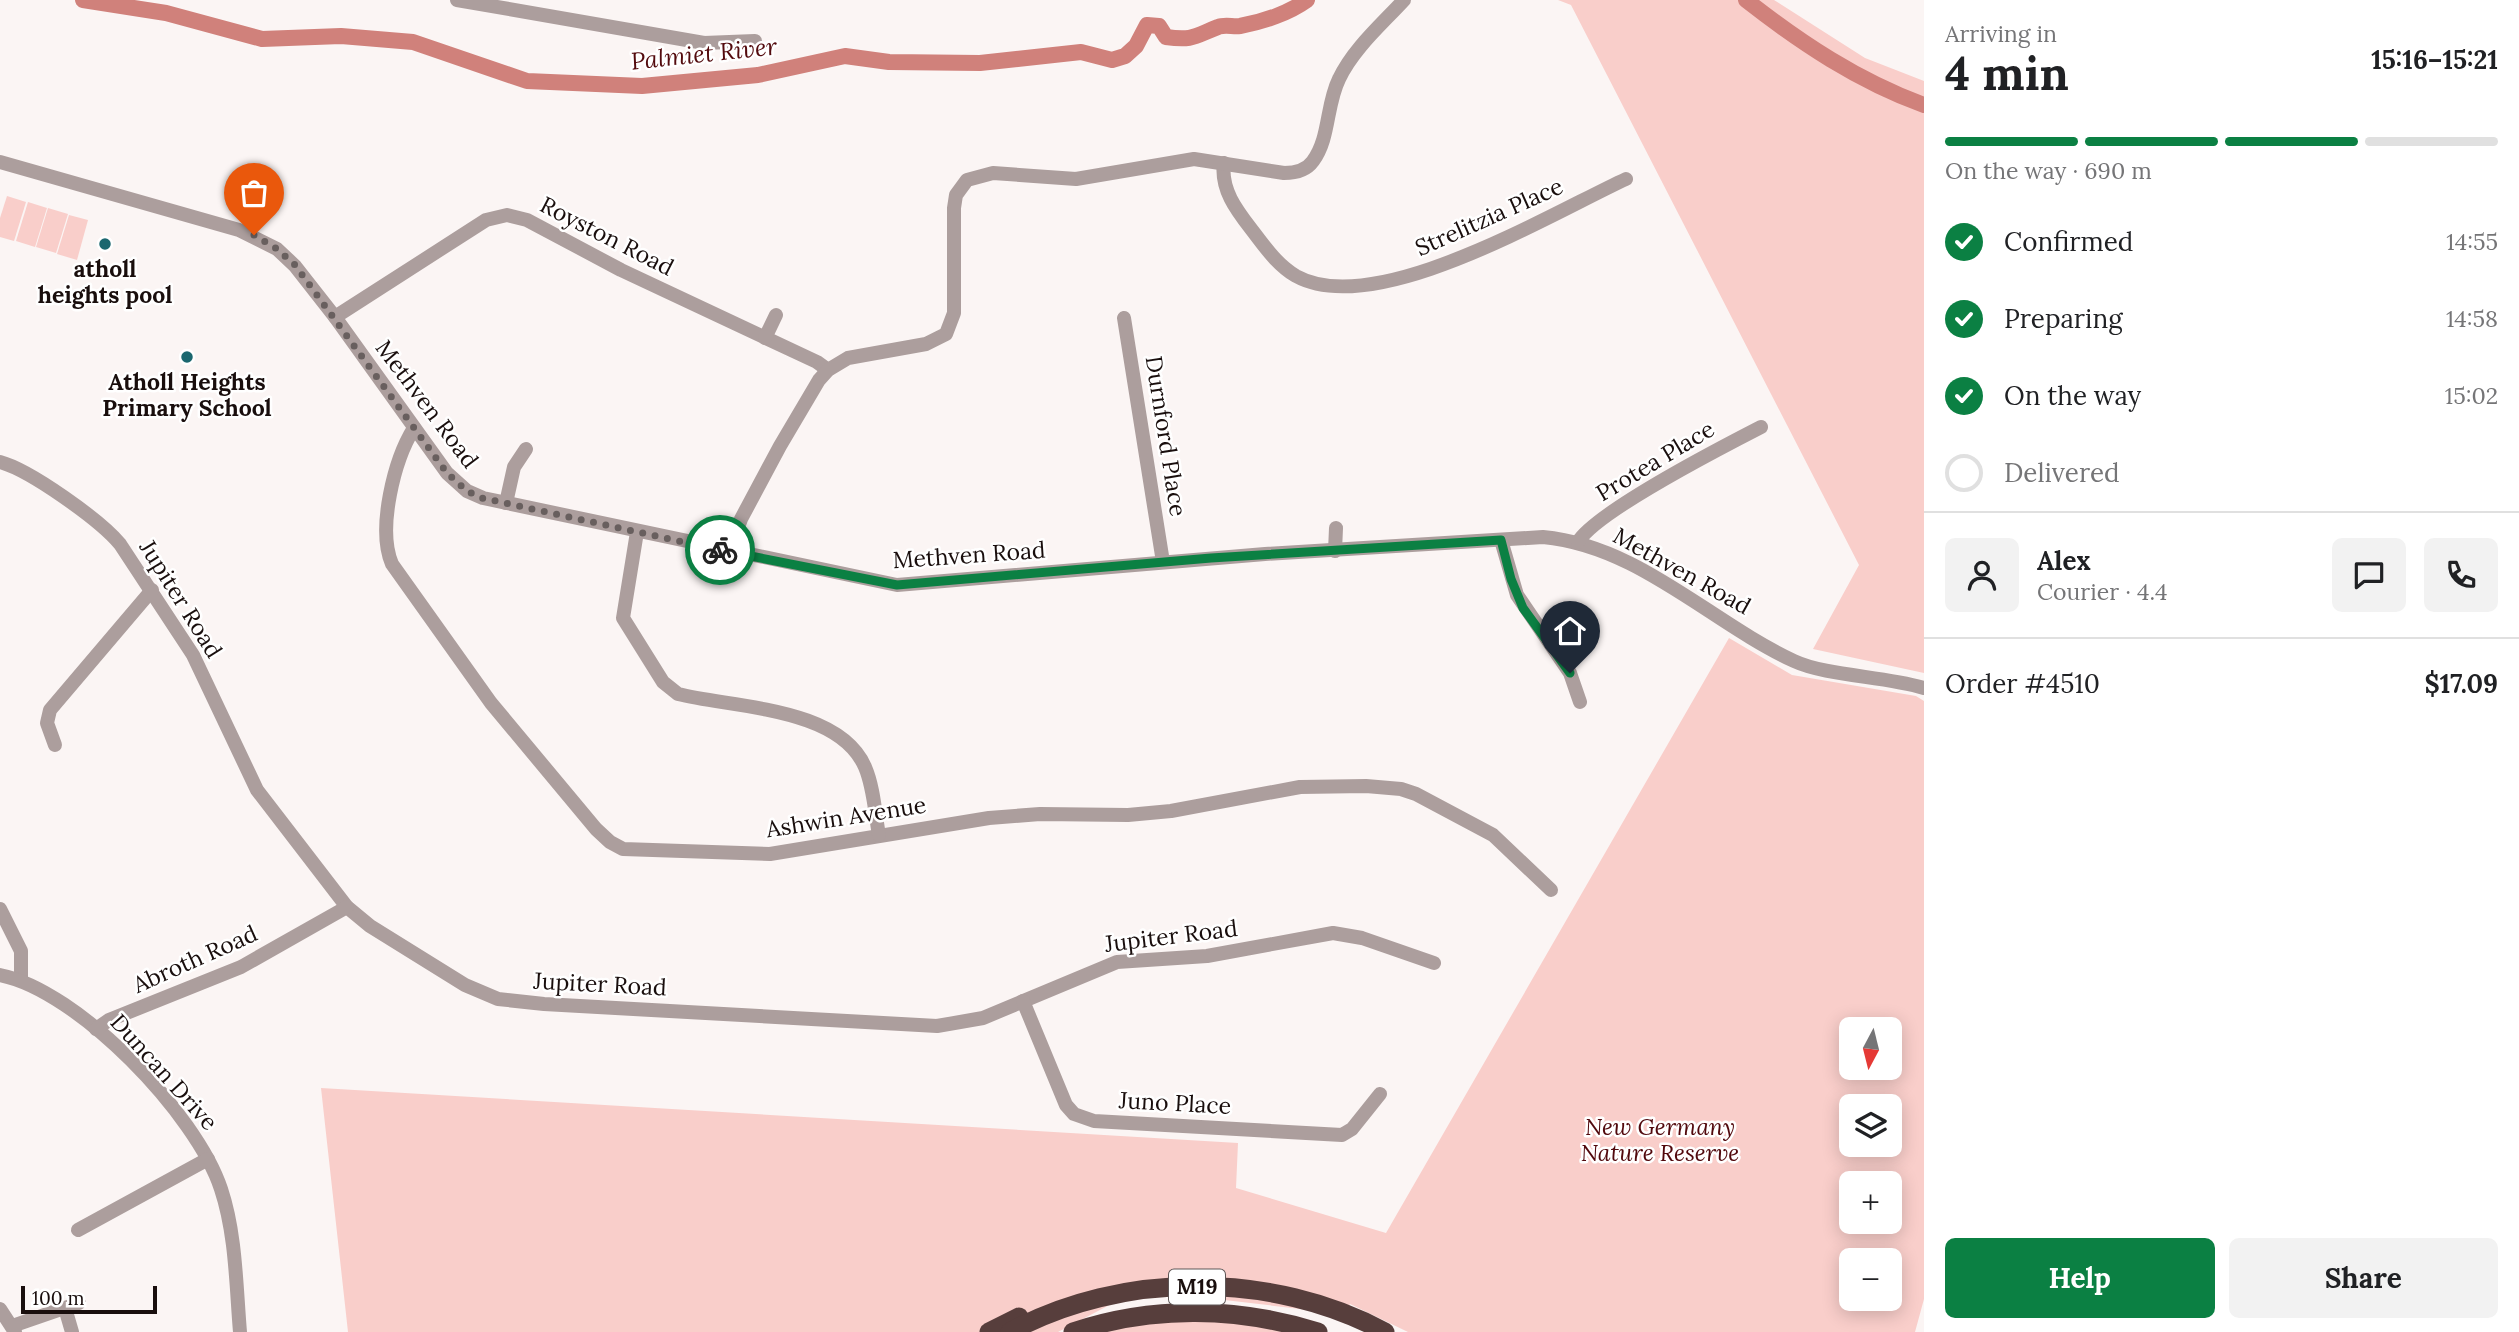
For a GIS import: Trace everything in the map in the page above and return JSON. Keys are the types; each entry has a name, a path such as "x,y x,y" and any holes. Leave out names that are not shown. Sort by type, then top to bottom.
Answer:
{"highway":[{"name":"M19","path":"1010,1332 1093,1300 1138,1290 1219,1287 1262,1292 1324,1307 1385,1332"},
{"path":"989,1332 1054,1304 1086,1296 1138,1290"},
{"name":"M19","path":"1073,1332 1137,1316 1179,1312 1248,1316 1318,1332"}],"street":[{"path":"457,0 704,43 755,41"},
{"path":"729,552 741,519 812,391 828,370 848,358 926,344 946,334 954,313 954,208 956,195 967,180 993,173 1076,179 1194,159 1284,173 1298,172 1309,166 1320,147 1339,79 1359,50 1404,0"},
{"name":"Methven Road","path":"0,162 254,235 277,249 295,265 459,485 475,496 729,552 897,585 1163,562 1543,537 1578,542 1636,567 1793,661 1924,688"},
{"name":"Strelitzia Place","path":"1224,163 1226,189 1238,212 1272,257 1297,276 1345,286 1428,272 1626,179"},
{"name":"Royston Road","path":"335,317 486,220 507,215 527,220 621,270 817,362 828,370"},
{"path":"765,338 776,315"},
{"name":"Durnford Place","path":"1124,318 1163,562"},
{"name":"Protea Place","path":"1578,542 1588,528 1631,500 1761,427"},
{"name":"Ashwin Avenue","path":"414,428 401,452 385,530 386,547 392,564 491,703 610,842 634,850 770,854 989,818 1138,814 1300,787 1366,786 1401,789 1416,794 1493,835 1550,890"},
{"path":"506,503 514,467 526,449"},
{"name":"Jupiter Road","path":"0,462 32,477 107,530 152,590 193,654 257,790 347,907 370,926 465,985 509,1001 937,1026 983,1018 1117,962 1207,956 1334,933 1362,938 1434,962"},
{"path":"741,519 745,541 761,558"},
{"path":"1335,551 1336,528"},
{"path":"637,532 623,618 629,633 667,687 686,696 812,721 837,733 864,766 879,835"},
{"path":"1501,540 1520,601 1570,673 1580,702"},
{"path":"55,745 47,723 50,710 152,590"},
{"name":"Abroth Road","path":"96,1029 109,1020 242,967 347,907"},
{"path":"0,908 21,951 21,980"},
{"name":"Duncan Drive","path":"0,975 21,980 54,997 96,1029 125,1055 182,1119 208,1159 222,1190 229,1219 240,1332"},
{"name":"Juno Place","path":"1023,1001 1066,1105 1074,1114 1094,1121 1342,1135 1352,1129 1380,1094"},
{"path":"78,1230 208,1159"},
{"path":"0,1309 14,1329 72,1306 72,1332"}],"green space":[{"path":"1558,0 1774,0 1865,58 1924,81 1924,673 1813,649 1859,565 1571,5"},
{"path":"7,196 26,202 14,241 0,237 0,218"},
{"path":"28,202 47,208 35,247 16,241"},
{"path":"48,208 68,214 56,253 36,247"},
{"path":"69,215 88,220 77,260 57,254"},
{"name":"New Germany Nature Reserve","path":"1729,638 1792,675 1916,696 1924,701 1924,1299 1915,1332 1408,1332 1350,1304 1344,1314 1138,1290 1058,1332 348,1332 321,1088 1238,1143 1236,1188 1386,1233"},
{"path":"1179,1314 1313,1332 1077,1332"}],"waterway":[{"name":"Palmiet River","path":"83,0 166,13 262,39 341,36 413,42 527,81 642,86 758,75 845,56 889,62 980,63 1081,52 1112,60 1125,56 1136,46 1147,25 1159,26 1166,37 1188,38 1221,26 1240,26 1267,19 1307,0"},
{"name":"Palmiet River","path":"1746,0 1853,73 1924,105"}],"way so far":[{"path":"254,235 277,249 295,265 447,473 467,491 482,498 720,550"}],"place":[{"name":"atholl heights pool","path":"105,244"},
{"name":"Atholl Heights Primary School","path":"187,357"}],"route":[{"path":"720,550 897,585 1211,558 1501,540 1511,579 1523,608 1570,673"}]}
